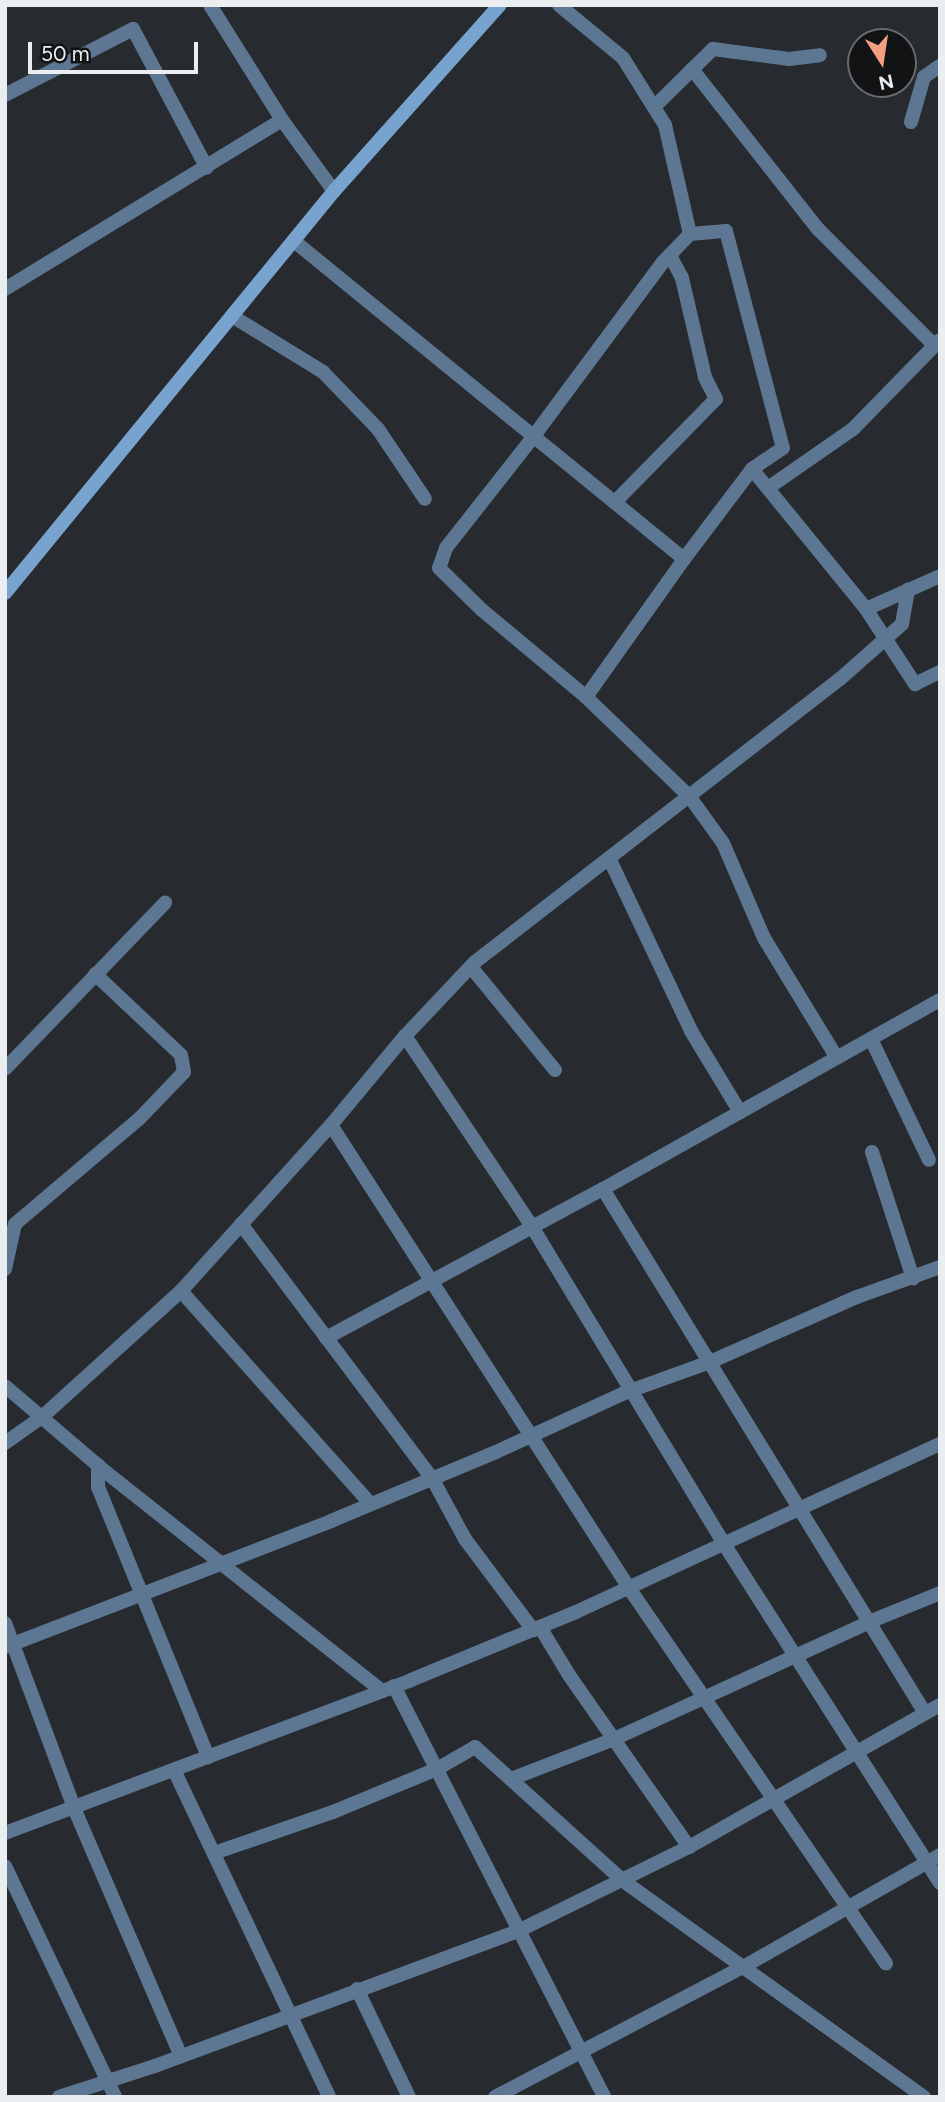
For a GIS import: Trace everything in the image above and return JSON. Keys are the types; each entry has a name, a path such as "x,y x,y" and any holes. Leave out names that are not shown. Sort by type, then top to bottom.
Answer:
{"street":[{"path":"210,5 282,120 334,191"},
{"path":"5,593 334,191 500,5"},
{"path":"559,5 623,58 654,107 672,144 690,234"},
{"path":"5,95 133,29 207,168"},
{"path":"654,107 713,48 789,59 820,55"},
{"path":"911,122 924,77 940,66"},
{"path":"692,69 818,229 937,343 853,429 768,488"},
{"path":"5,289 282,120"},
{"path":"586,697 752,469 783,448 726,231 690,234 670,255 446,548 439,568 482,610 586,697 689,796 723,843 764,938 837,1058"},
{"path":"294,241 684,559"},
{"path":"615,502 716,399 705,377 682,278 670,255"},
{"path":"232,316 323,372 378,429 425,499"},
{"path":"752,469 866,609 915,684 940,672"},
{"path":"866,609 940,576"},
{"path":"5,1443 42,1417 181,1291 331,1125 405,1036 471,967 840,679 902,624 908,590"},
{"path":"609,858 691,1031 740,1112"},
{"path":"5,1069 165,903"},
{"path":"471,967 555,1070"},
{"path":"5,1269 15,1224 139,1119 184,1072 181,1055 95,974"},
{"path":"326,1338 531,1225 603,1189 940,1000"},
{"path":"405,1036 531,1225 634,1390 724,1544 856,1752 933,1859 940,1883"},
{"path":"870,1039 929,1160"},
{"path":"331,1125 629,1588 886,1963"},
{"path":"872,1152 913,1278"},
{"path":"603,1189 925,1713"},
{"path":"241,1224 432,1478 465,1539 536,1629 689,1847"},
{"path":"9,1646 371,1504 634,1390 710,1362 857,1297 940,1267"},
{"path":"181,1291 371,1504"},
{"path":"5,1386 222,1564 388,1689 437,1769 584,2052 604,2097"},
{"path":"5,1833 388,1689 536,1629 940,1444"},
{"path":"98,1465 98,1487 208,1757"},
{"path":"511,1779 614,1739 869,1622 940,1593"},
{"path":"5,1623 9,1646 74,1808 181,2056"},
{"path":"59,2097 181,2056 520,1930 689,1847 940,1705"},
{"path":"214,1853 333,1812 437,1769 475,1747 622,1880 924,2097"},
{"path":"174,1770 329,2097"},
{"path":"495,2097 743,1967 933,1859"},
{"path":"5,1866 115,2097"},
{"path":"357,1989 409,2097"}]}
